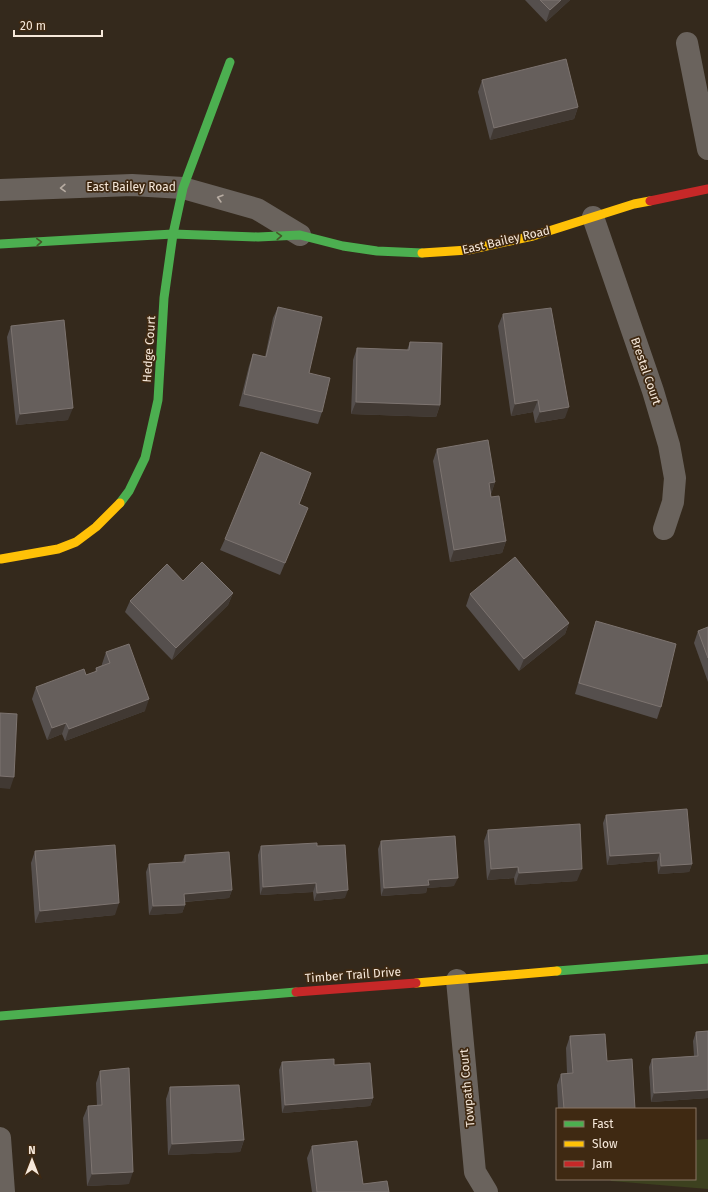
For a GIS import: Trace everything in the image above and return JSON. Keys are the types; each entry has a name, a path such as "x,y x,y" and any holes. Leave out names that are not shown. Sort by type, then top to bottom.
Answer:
{"street":[{"path":"687,42 708,150"},
{"name":"Hedge Court","path":"1,559 58,549 76,542 96,527 118,506 129,491 145,458 158,400 164,298 172,234 184,188 230,62"},
{"name":"East Bailey Road","path":"0,190 132,185 184,188 257,209 300,235 343,246 377,251 408,253 468,250 533,236 640,202 708,189"},
{"name":"Brestal Court","path":"593,217 653,391 669,445 675,478 673,502 664,529"},
{"name":"East Bailey Road","path":"0,244 172,234 258,237 300,235"},
{"name":"Timber Trail Drive","path":"0,1016 94,1007 457,980 708,959"},
{"name":"Towpath Court","path":"457,980 475,1172 487,1192"},
{"path":"0,1138 4,1192"}],"green space":[{"path":"708,1139 708,1189 610,1180 696,1180 696,1140"}],"building":[{"path":"540,0 561,0 550,10"},
{"path":"566,59 578,107 494,128 482,80"},
{"path":"278,307 322,317 309,373 330,378 322,412 244,394 253,354 266,357"},
{"path":"551,308 569,407 540,412 538,400 515,404 503,314"},
{"path":"64,320 73,408 20,414 11,326"},
{"path":"410,342 442,343 440,405 356,402 357,348 409,350"},
{"path":"488,440 495,482 489,483 491,497 499,496 506,541 454,550 437,449"},
{"path":"261,452 311,473 299,504 308,508 285,563 225,539"},
{"path":"515,557 569,623 524,659 470,594"},
{"path":"202,562 233,593 176,648 130,601 167,564 183,581"},
{"path":"596,621 676,644 661,707 579,683"},
{"path":"708,627 708,658 698,631"},
{"path":"129,644 149,699 69,729 66,723 52,728 36,687 84,669 86,675 97,671 96,668 110,663 106,652"},
{"path":"0,713 17,714 14,777 0,776"},
{"path":"687,809 692,864 661,866 660,853 610,856 606,815"},
{"path":"580,824 582,869 519,873 518,867 491,869 488,830"},
{"path":"455,836 458,878 428,880 429,885 384,888 381,841"},
{"path":"317,843 317,846 345,845 348,890 317,893 316,883 263,887 261,846"},
{"path":"115,845 119,903 40,911 35,851"},
{"path":"229,852 232,890 184,894 185,905 153,906 149,864 185,862 185,855"},
{"path":"708,1031 708,1090 654,1093 652,1059 698,1056 696,1032"},
{"path":"605,1034 607,1061 632,1059 635,1108 564,1108 561,1074 573,1073 570,1036"},
{"path":"334,1059 334,1065 370,1063 373,1098 285,1105 282,1062"},
{"path":"129,1068 133,1172 92,1174 88,1106 102,1105 100,1071"},
{"path":"239,1085 244,1140 172,1144 170,1087"},
{"path":"357,1141 363,1184 387,1181 389,1192 317,1192 312,1146"}],"traffic: fast":[{"path":"120,503 129,491 145,458 158,400 164,298 173,234 183,188 230,62"},
{"path":"0,244 173,234 258,237 300,235 343,246 377,251 422,253"},
{"path":"557,971 708,959"},
{"path":"0,1016 296,992"}],"traffic: slow":[{"path":"422,253 468,250 533,236 634,204 650,201"},
{"path":"1,559 58,549 76,542 96,527 120,503"},
{"path":"416,983 557,971"}],"traffic: jam":[{"path":"650,201 708,189"},
{"path":"296,992 416,983"}]}
